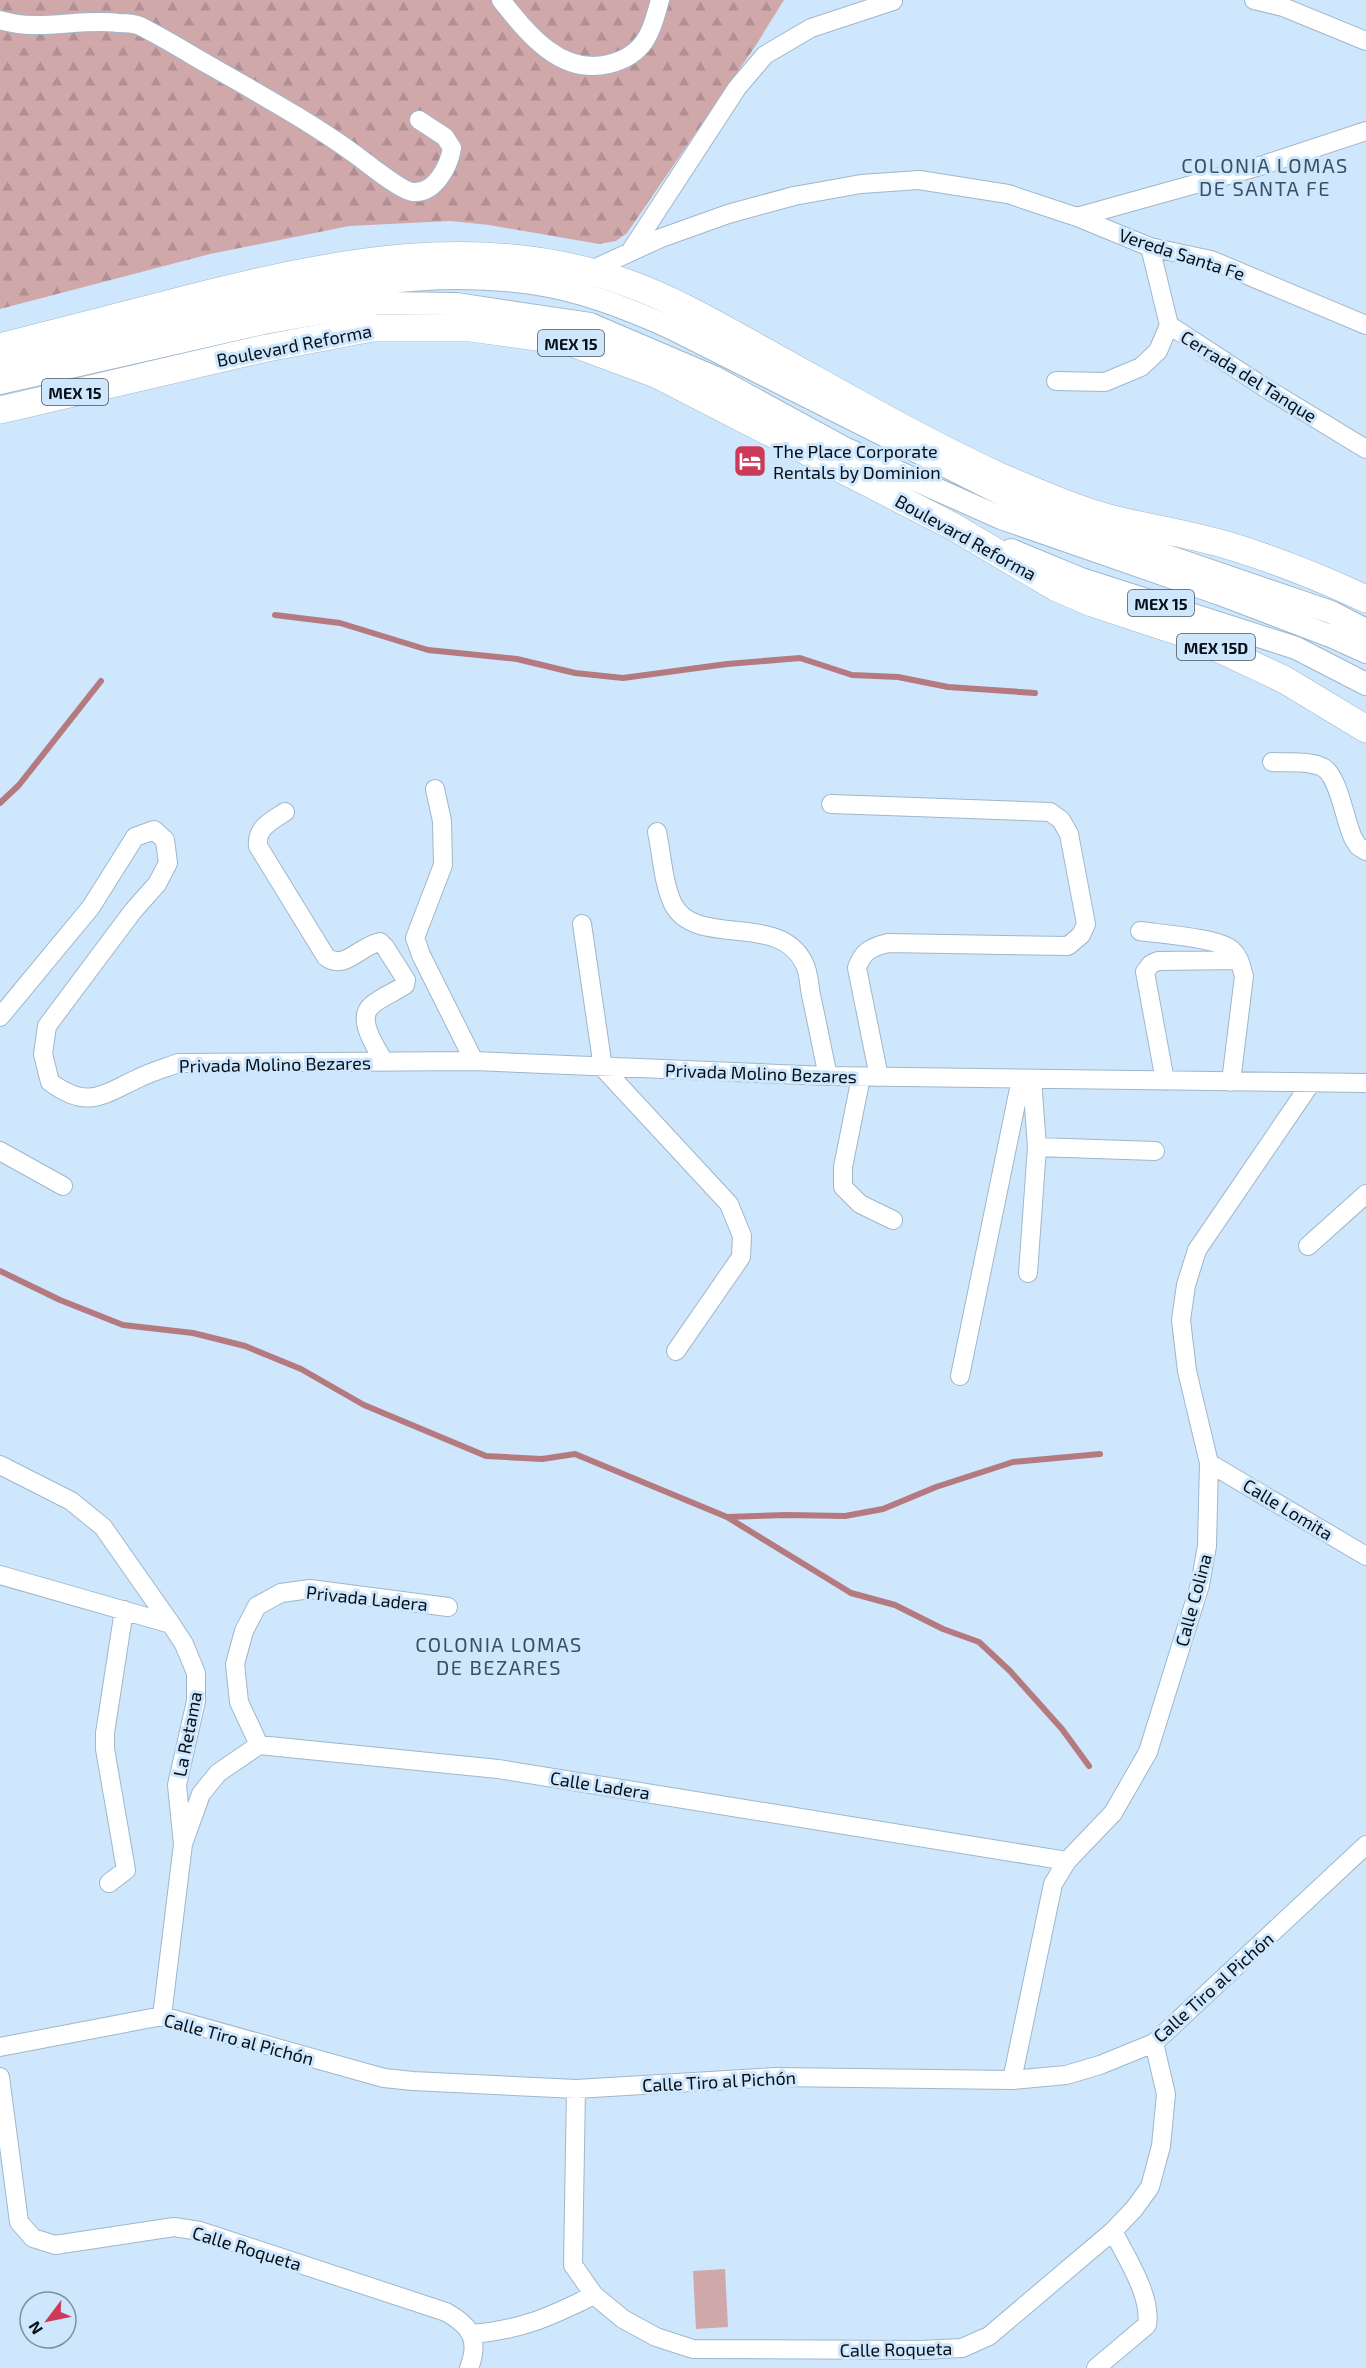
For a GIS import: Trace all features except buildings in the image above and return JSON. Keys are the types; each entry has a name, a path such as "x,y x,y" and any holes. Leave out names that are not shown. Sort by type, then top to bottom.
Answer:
{"highway":[{"path":"0,347 272,277 329,266 394,258 493,255 537,261 626,283 673,302 888,419 998,475 1039,493 1117,520 1190,535 1233,547 1366,599"},
{"name":"Boulevard Reforma","path":"0,410 262,349 372,328 471,328 567,341 656,374 954,527 1055,587 1092,603 1192,636 1285,680 1366,729"}],"main road":[{"path":"0,367 109,339 323,291 399,281 448,278 531,282 576,291 619,305 717,350 1055,521 1096,538 1164,555 1330,612 1366,630"},
{"path":"0,383 264,323 379,303 456,304 590,324 714,377 844,448 1001,518 1220,594 1334,637 1366,652"},
{"name":"MEX 15","path":"954,527 1081,579 1296,648 1366,684"}],"street":[{"path":"501,0 542,46 569,63 595,67 621,61 640,49 651,31 660,0"},
{"path":"1254,0 1283,7 1366,41"},
{"path":"632,249 737,88 765,55 810,28 893,2"},
{"path":"0,20 35,25 106,21 138,25 252,90 345,147 412,192 425,190 436,182 450,160 452,148 445,137 419,120"},
{"name":"Vereda Santa Fe","path":"1077,217 1260,166 1366,131"},
{"path":"587,272 632,249 728,214 794,195 861,184 919,180 953,185 1008,194 1077,217"},
{"name":"Vereda Santa Fe","path":"1077,217 1150,247 1211,260 1366,325"},
{"name":"Cerrada del Tanque","path":"1150,247 1169,325 1366,449"},
{"path":"1056,381 1105,382 1141,367 1158,351 1169,325"},
{"path":"1272,762 1314,765 1324,768 1335,786 1353,838 1358,846 1366,851"},
{"path":"435,789 442,821 443,865 416,938 421,955 474,1061"},
{"path":"831,804 1050,812 1061,820 1069,834 1086,924 1081,935 1068,946 888,944 875,946 861,955 856,968 870,1077 843,1167 843,1187 860,1204 893,1220"},
{"path":"285,812 262,828 258,834 258,846 326,957 333,962 342,962 370,944 380,942 405,980 405,985 372,1005 367,1011 366,1023 384,1062"},
{"name":"Privada Molino Bezares","path":"0,1017 91,907 135,837 154,830 165,840 168,863 157,884 128,918 47,1026 43,1054 50,1082 66,1095 95,1099 178,1063 474,1061 828,1076 1366,1083"},
{"path":"657,832 673,905 687,919 704,926 776,936 793,948 805,964 828,1076"},
{"path":"582,924 603,1068 729,1204 742,1236 741,1257 676,1351"},
{"path":"1140,931 1211,941 1231,949 1239,960 1244,976 1231,1082"},
{"path":"1164,1081 1145,972 1151,964 1158,961 1239,960"},
{"path":"1026,1079 1036,1147 1028,1273"},
{"path":"960,1376 1026,1079"},
{"name":"Calle Colina","path":"1012,2080 1053,1884 1067,1861 1113,1813 1148,1752 1200,1585 1207,1546 1209,1462 1187,1371 1181,1320 1186,1285 1197,1250 1311,1083"},
{"path":"1036,1147 1155,1151"},
{"path":"0,1151 63,1186"},
{"path":"1308,1246 1366,1194"},
{"name":"Calle Lomita","path":"1209,1462 1366,1556"},
{"name":"La Retama","path":"0,1465 71,1501 103,1527 184,1644 196,1673 196,1701 177,1785 183,1844 162,2016"},
{"path":"0,1575 171,1624"},
{"name":"Privada Ladera","path":"259,1745 240,1702 235,1664 244,1631 257,1606 281,1593 310,1589 448,1607"},
{"path":"109,1883 126,1870 105,1749 105,1733 124,1610"},
{"path":"183,1844 201,1794 218,1773 259,1745"},
{"name":"Calle Ladera","path":"259,1745 498,1769 1067,1861"},
{"name":"Calle Tiro al Pichón","path":"0,2047 162,2016 384,2078 413,2081 576,2089 776,2077 1012,2080 1066,2075 1100,2065 1154,2043 1366,1845"},
{"name":"Calle Roqueta","path":"576,2089 573,2265 594,2295 608,2308 639,2329 665,2341 693,2349 920,2350 962,2348 988,2336 1113,2231 1134,2209 1150,2187 1161,2146 1166,2094 1154,2043"},
{"name":"Calle Roqueta","path":"0,2077 19,2222 33,2238 55,2245 174,2227 200,2231 446,2312 459,2319 472,2334"},
{"path":"1096,2368 1147,2325 1149,2313 1145,2298 1113,2231"},
{"path":"469,2368 475,2346 472,2334 518,2328 594,2295"}],"green space":[{"path":"0,0 784,0 756,45 627,233 616,241 599,244 489,225 450,221 349,226 210,254 0,309"},
{"path":"725,2269 728,2327 696,2329 693,2271"}],"waterway":[{"path":"275,615 340,623 428,650 517,659 575,673 623,678 727,664 800,658 852,675 898,677 948,687 1035,693"},
{"path":"0,803 19,785 101,681"},
{"path":"0,1271 60,1300 123,1325 193,1333 245,1346 301,1369 364,1405 486,1456 542,1459 575,1454 727,1517 851,1593 895,1605 943,1629 979,1642 1010,1671 1062,1729 1089,1766"},
{"path":"727,1517 845,1516 883,1509 936,1487 1013,1462 1100,1454"}],"place":[{"name":"The Place Corporate Rentals by Dominion","path":"750,461"}],"district":[{"name":"COLONIA LOMAS DE SANTA FE","path":"1265,176"},
{"name":"COLONIA LOMAS DE BEZARES","path":"499,1656"}]}
